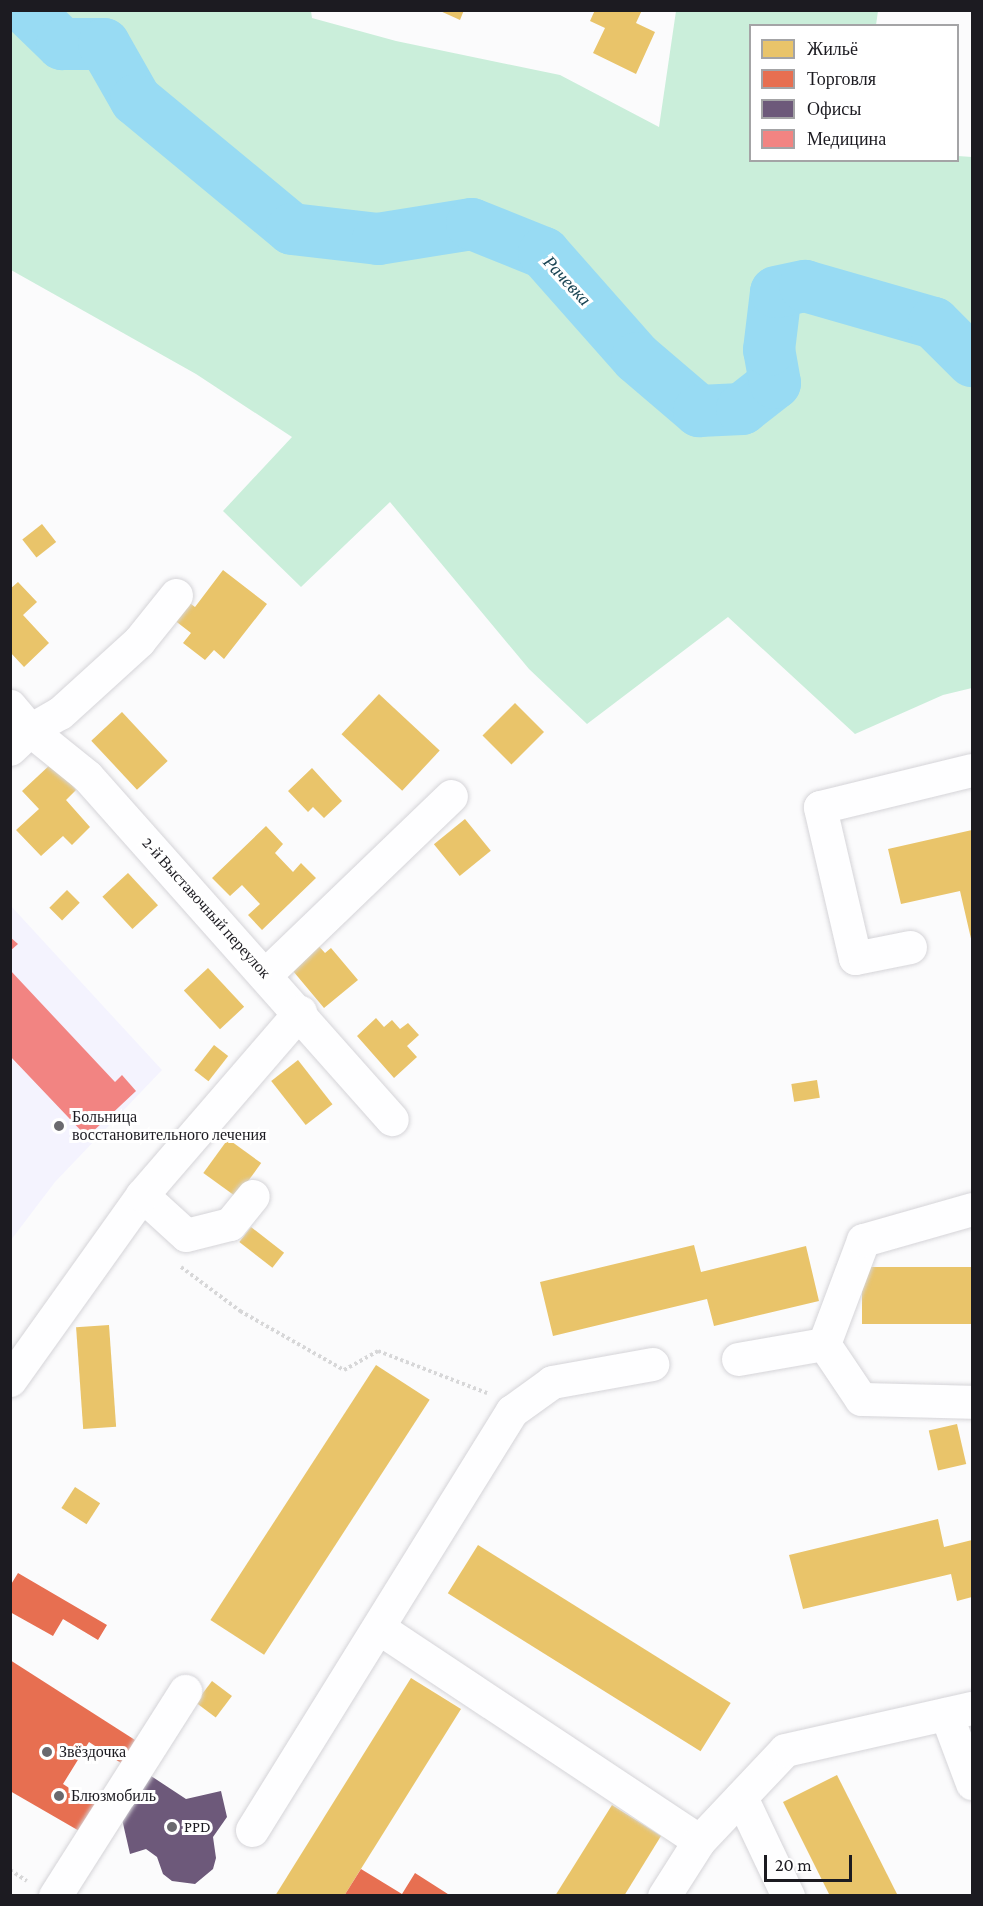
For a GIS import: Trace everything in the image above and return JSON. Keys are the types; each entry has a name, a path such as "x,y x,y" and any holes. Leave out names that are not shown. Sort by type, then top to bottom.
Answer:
{"street":[{"path":"17,728 60,713 139,641 176,595"},
{"name":"2-й Выставочный переулок","path":"17,728 87,776 300,1012 392,1119"},
{"path":"909,947 855,958 820,807 972,770"},
{"path":"265,975 451,796"},
{"path":"10,1380 142,1196 300,1012"},
{"path":"142,1196 186,1235 230,1224 253,1196"},
{"path":"824,1344 863,1240 972,1209"},
{"path":"738,1359 824,1344"},
{"path":"824,1344 861,1399 972,1402"},
{"path":"252,1830 512,1412 552,1382 652,1364"},
{"path":"379,1628 699,1841"},
{"path":"55,1896 185,1691"},
{"path":"664,1896 699,1841 785,1750 959,1711 972,1783"},
{"path":"741,1797 788,1896"}],"path":[{"path":"177,1263 240,1311 344,1370 378,1351 521,1405"}],"shaded area":[{"name":"Больница восстановительного лечения","path":"11,906 162,1070 55,1182 11,1240"}],"green space":[{"path":"11,10 311,11 312,18 396,41 560,75 659,127 676,11 878,11 876,24 749,24 749,162 959,162 959,156 972,157 972,688 943,695 855,734 728,617 587,724 529,669 390,502 301,587 223,511 292,437 196,374 11,270"}],"building: Жильё":[{"path":"438,10 464,10 460,20"},
{"path":"595,10 642,10 636,23 655,32 636,74 593,53 605,28 590,21"},
{"path":"42,524 56,542 36,558 22,539"},
{"path":"223,570 267,604 224,659 214,650 205,660 183,643 191,633 169,616 183,598 195,607"},
{"path":"18,582 37,602 23,615 49,643 24,667 10,652 10,589"},
{"path":"379,694 440,751 402,791 341,734"},
{"path":"515,703 544,732 511,765 482,736"},
{"path":"122,712 168,761 137,790 91,741"},
{"path":"52,763 76,790 66,800 90,827 72,845 63,836 41,856 16,830 39,809 22,791"},
{"path":"312,768 342,801 324,818 313,807 308,812 288,791"},
{"path":"465,819 491,851 460,876 434,844"},
{"path":"266,826 283,844 275,853 293,872 301,863 316,878 262,930 248,915 260,904 242,885 230,896 212,878"},
{"path":"972,830 972,943 960,891 901,904 888,849"},
{"path":"128,873 158,905 132,929 102,897"},
{"path":"67,890 80,903 62,920 49,908"},
{"path":"316,943 325,953 331,948 358,980 324,1008 288,965"},
{"path":"208,968 244,1007 220,1029 184,991"},
{"path":"376,1018 384,1027 392,1020 400,1029 408,1023 419,1035 407,1046 417,1057 394,1078 357,1036"},
{"path":"214,1045 228,1056 208,1081 194,1070"},
{"path":"298,1060 332,1104 306,1125 271,1081"},
{"path":"817,1080 820,1098 794,1102 791,1084"},
{"path":"228,1139 261,1163 236,1197 203,1173"},
{"path":"251,1227 284,1253 272,1268 239,1242"},
{"path":"694,1245 701,1272 806,1246 819,1301 714,1326 707,1299 553,1336 540,1282"},
{"path":"862,1267 972,1267 972,1324 862,1324"},
{"path":"109,1325 116,1427 83,1429 76,1327"},
{"path":"376,1365 430,1400 264,1655 210,1620"},
{"path":"957,1424 966,1464 938,1470 929,1431"},
{"path":"75,1487 100,1503 87,1524 61,1508"},
{"path":"938,1519 944,1547 972,1540 972,1597 957,1601 951,1574 803,1609 789,1555"},
{"path":"478,1545 731,1703 701,1751 448,1593"},
{"path":"411,1678 461,1709 344,1896 275,1896"},
{"path":"212,1681 232,1696 216,1718 196,1703"},
{"path":"837,1775 898,1896 830,1896 783,1802"},
{"path":"612,1805 661,1836 624,1896 555,1896"}],"building: Торговля":[{"path":"18,1573 107,1625 98,1640 63,1619 53,1636 10,1612 10,1586"},
{"name":"Звёздочка","path":"10,1660 135,1740 121,1763 89,1742 63,1784 97,1806 81,1832 10,1791"},
{"path":"361,1869 402,1894 415,1873 451,1896 344,1896"}],"building: Офисы":[{"name":"PPD","path":"148,1774 186,1799 221,1791 227,1817 213,1837 216,1858 213,1869 195,1884 172,1881 163,1874 157,1857 146,1849 130,1854 119,1806"}],"building: Медицина":[{"path":"10,937 18,944 10,951"},
{"name":"Больница восстановительного лечения","path":"10,970 115,1082 122,1075 136,1091 87,1137 10,1056"}],"waterway":[{"name":"Рачевка","path":"27,10 62,44 104,44 136,100 292,229 378,239 472,224 544,253 637,358 699,411 742,409 775,383 769,350 776,292 805,286 934,323 972,361"}],"place":[{"name":"Больница восстановительного лечения","path":"59,1126"},
{"name":"Звёздочка","path":"47,1752"},
{"name":"Блюзмобиль","path":"59,1796"},
{"name":"PPD","path":"172,1827"}]}
